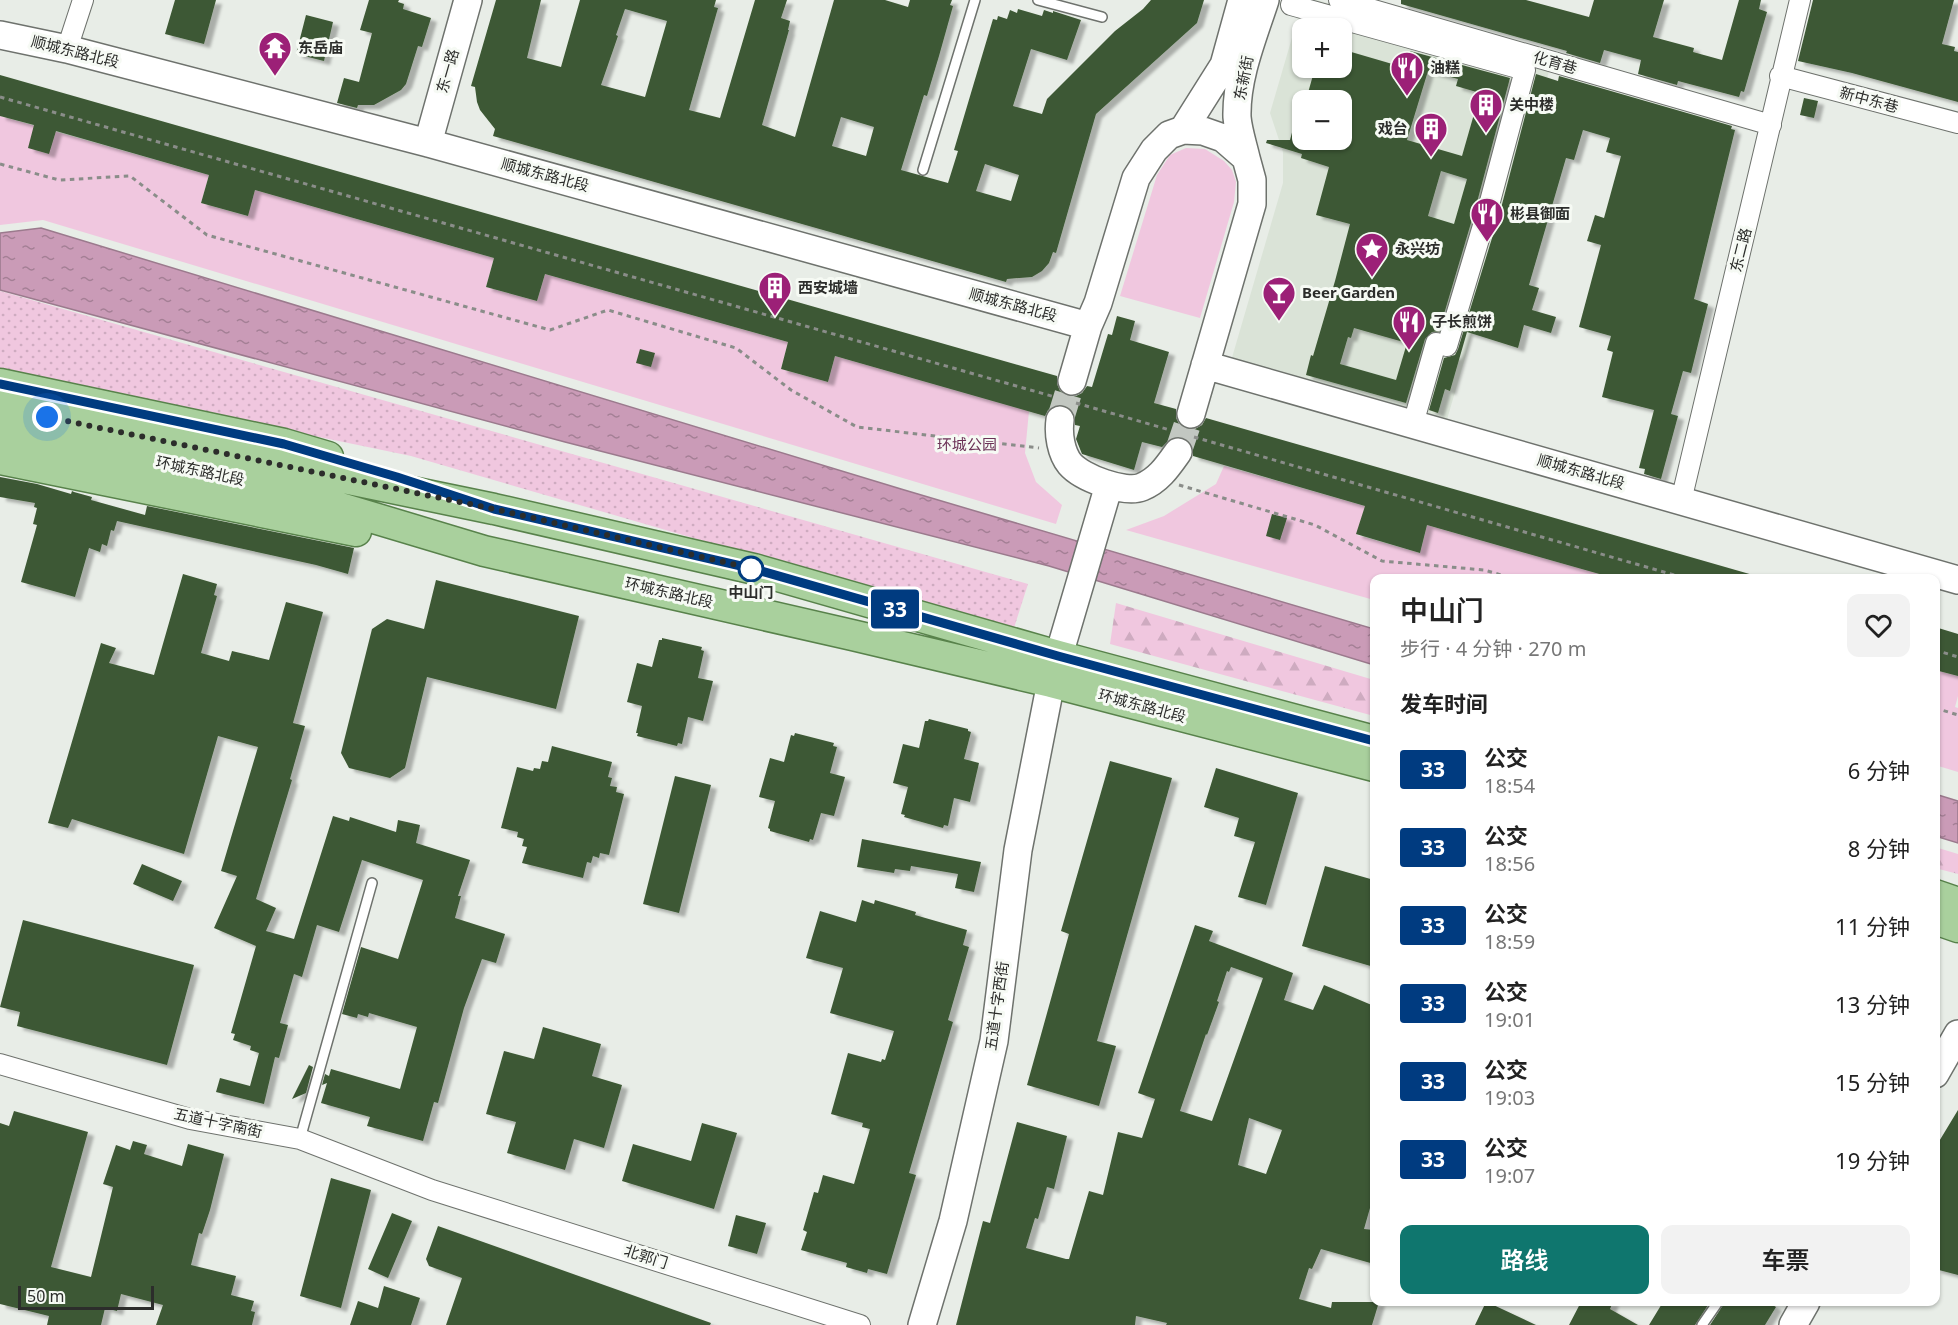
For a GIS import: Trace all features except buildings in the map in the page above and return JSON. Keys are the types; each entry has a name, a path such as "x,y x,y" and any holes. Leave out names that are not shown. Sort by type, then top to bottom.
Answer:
{"main road":[{"path":"0,384 284,444 397,477 494,509"},
{"name":"环城东路北段","path":"0,407 494,509 754,569 1055,669 1370,765"},
{"name":"环城东路北段","path":"0,430 237,477 484,551 852,634 1055,669 1370,740"},
{"path":"0,459 389,538 484,551"},
{"path":"1940,898 1958,903"},
{"path":"1940,922 1958,927"}],"street":[{"path":"67,49 82,0"},
{"name":"东一路","path":"428,143 468,0"},
{"name":"东新街","path":"1183,130 1224,65 1242,0"},
{"name":"化育巷","path":"1339,0 1771,125"},
{"name":"东二路","path":"1681,501 1771,125 1780,76 1800,0"},
{"path":"1278,2 1525,70 1488,209 1447,346 1436,343 1413,424"},
{"name":"东新街","path":"1184,433 1252,204 1252,180 1237,118 1243,71 1278,2"},
{"name":"顺城东路北段","path":"0,35 67,49 428,143 1088,326"},
{"name":"新中东巷","path":"1780,76 1958,123"},
{"path":"1184,433 1158,478 1140,488 1122,488 1085,476 1071,464 1063,451 1059,427 1064,400 1088,326 1098,303 1136,178 1154,150 1169,135 1183,130 1203,130 1223,138 1246,158"},
{"name":"顺城东路北段","path":"1205,364 1937,574"},
{"name":"五道十字西街","path":"922,1325 954,1221 994,1041 1018,850 1055,669 1109,485"},
{"name":"顺城东路北段","path":"1940,575 1958,580"},
{"path":"1940,1065 1958,1034"},
{"name":"五道十字南街","path":"0,1064 190,1119 300,1139 432,1190"},
{"name":"北郭门","path":"432,1190 860,1325"},
{"path":"1793,1325 1804,1306"}],"lane":[{"path":"923,170 975,0"},
{"path":"1038,0 1102,17"},
{"path":"300,1139 372,883"},
{"path":"1702,1325 1715,1306"}],"path":[{"path":"0,97 1184,433 1671,574"},
{"path":"0,164 59,180 130,176 207,235 550,330 608,310 736,348 791,390 857,427 1063,451"},
{"path":"1158,478 1315,525 1382,561 1484,570 1498,574"},
{"path":"1940,652 1958,657"},
{"path":"1940,710 1958,715"}],"shaded area":[{"name":"永兴坊","path":"1303,0 1317,0 1550,68 1446,423 1231,361 1283,183 1283,152 1270,113 1292,38 1292,78 1352,78 1352,18 1298,18"}],"green space":[{"name":"环城公园","path":"0,116 209,175 201,203 247,216 255,190 494,258 486,287 537,301 545,274 788,342 781,369 828,382 835,356 1029,411 1025,453 1036,482 1062,505 1056,524 43,220 0,225"},
{"path":"1186,148 1205,149 1224,161 1232,170 1236,182 1234,202 1200,318 1120,296 1157,175 1170,155"},
{"path":"0,291 1028,584 1013,631 411,456 0,371"},
{"path":"1224,466 1365,506 1357,535 1420,553 1427,525 1599,574 1370,574 1370,599 1126,530 1164,516 1216,484"},
{"path":"1116,603 1370,679 1370,715 1110,644"},
{"path":"1940,671 1958,676 1958,696 1955,707 1958,708 1958,772 1940,767"},
{"path":"1940,849 1958,854 1958,874 1940,869"}],"water":[{"path":"41,228 901,489 1370,628 1370,664 1049,566 565,442 0,290 0,233"},
{"path":"1940,796 1958,801 1958,843 1940,838"}],"tunnel":[{"path":"1060,420 1072,381"},
{"path":"1178,452 1191,414"}],"bus line":[{"name":"33","path":"0,384 284,444 397,477 494,509 754,569 1058,656 1370,740"}],"place":[{"name":"东岳庙","path":"275,77"},
{"name":"油糕","path":"1407,97"},
{"name":"关中楼","path":"1486,134"},
{"name":"戏台","path":"1431,158"},
{"name":"彬县御面","path":"1487,243"},
{"name":"永兴坊","path":"1372,278"},
{"name":"西安城墙","path":"775,317"},
{"name":"Beer Garden","path":"1279,322"},
{"name":"子长煎饼","path":"1409,351"},
{"name":"中山门","path":"751,569"}],"route":[{"path":"47,417 494,509 754,569 751,569"}]}
